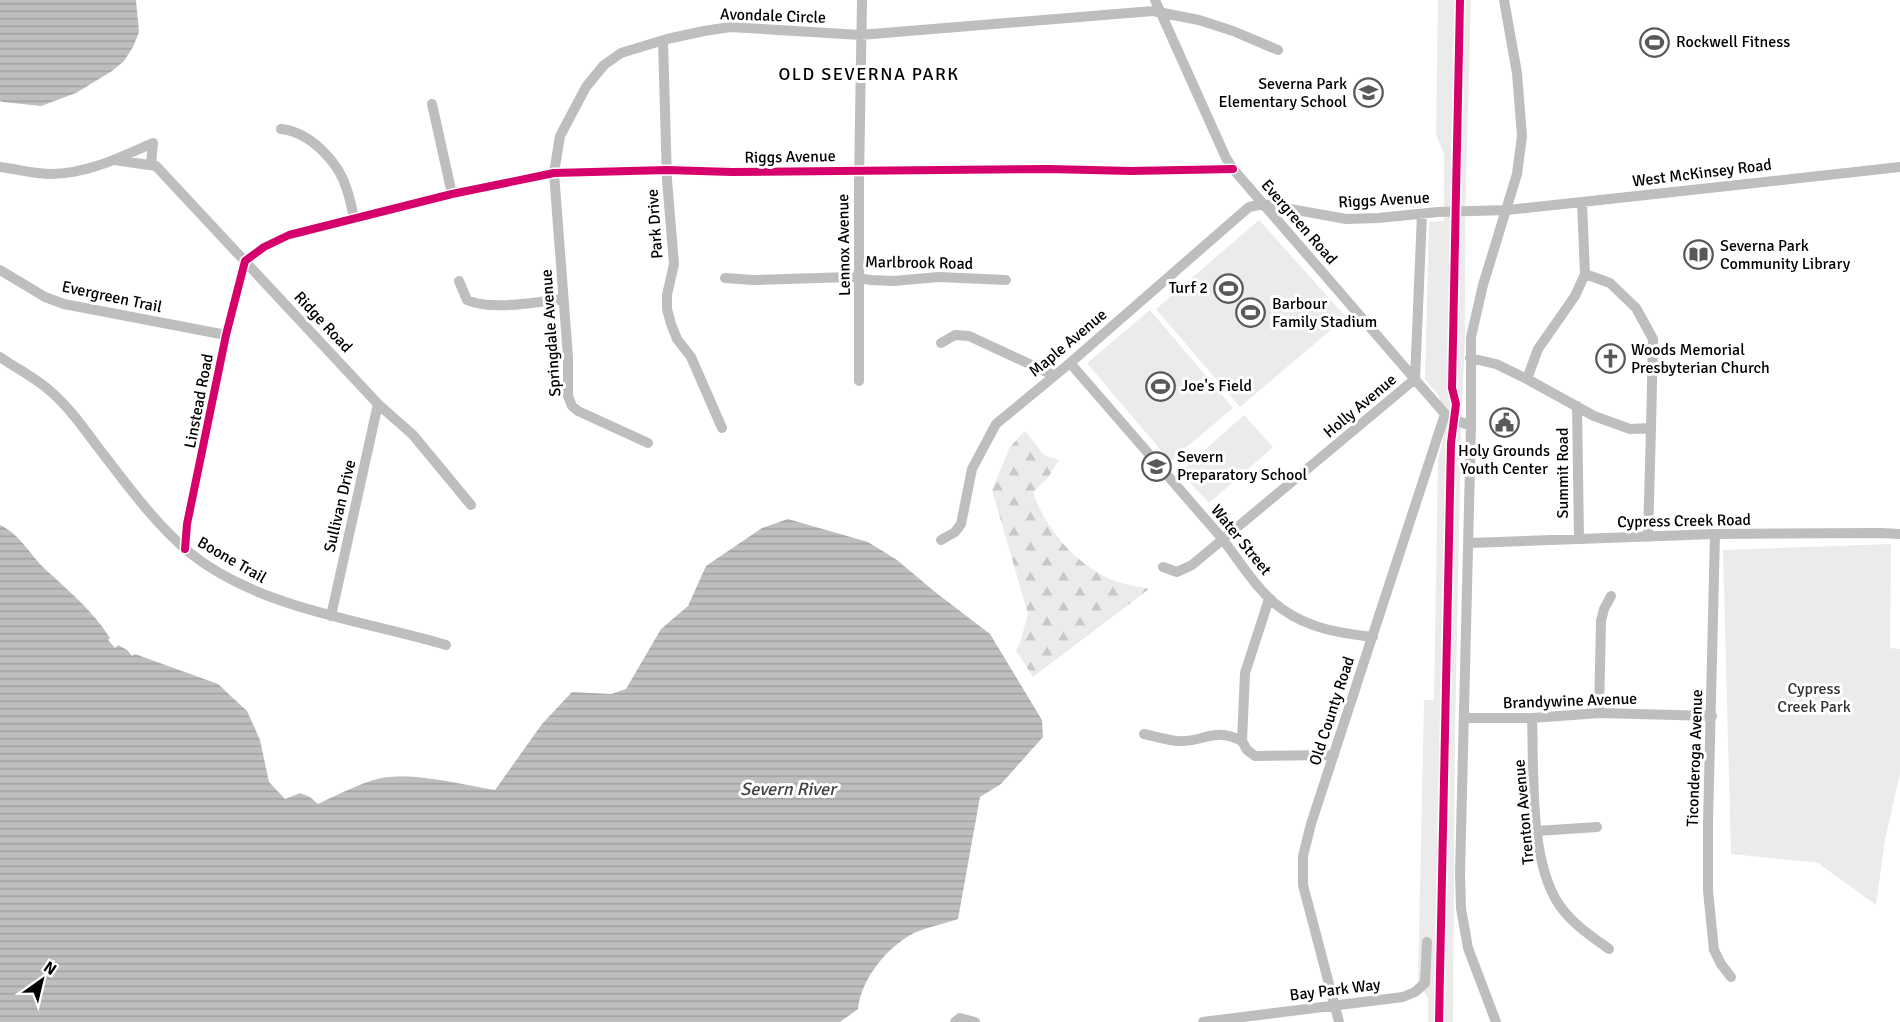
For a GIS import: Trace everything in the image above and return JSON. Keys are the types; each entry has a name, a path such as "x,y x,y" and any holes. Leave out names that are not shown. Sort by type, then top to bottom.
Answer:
{"street":[{"name":"Lennox Avenue","path":"859,381 862,0"},
{"name":"Evergreen Road","path":"1155,0 1233,169 1444,414 1471,426"},
{"path":"1496,1022 1468,948 1461,908 1471,426 1470,357 1474,318 1517,174 1522,136 1517,73 1504,0"},
{"name":"Avondale Circle","path":"554,173 556,152 563,128 581,94 604,65 621,53 663,41 730,27 860,35 1153,11 1193,18 1233,31 1278,50"},
{"name":"Park Drive","path":"663,41 667,170 674,264 667,295 667,309 670,324 677,339 692,357 722,428"},
{"path":"432,104 452,194"},
{"path":"280,129 291,130 305,136 333,163 347,188 354,218"},
{"path":"0,167 50,174 66,173 114,160 153,143 151,164 114,160"},
{"name":"Ridge Road","path":"151,164 156,166 378,404 413,435 471,505"},
{"name":"West McKinsey Road","path":"1507,210 1900,167"},
{"name":"Riggs Avenue","path":"245,261 264,247 289,235 452,194 554,173 667,170 719,172 1233,169"},
{"name":"Springdale Avenue","path":"554,173 568,357 568,396 572,406 593,419 648,443"},
{"path":"1527,379 1538,349 1575,296 1585,274 1582,202"},
{"name":"Riggs Avenue","path":"1263,204 1346,219 1474,210 1507,210"},
{"name":"Maple Avenue","path":"941,540 955,532 961,524 972,469 996,424 1070,363 1249,207 1263,204"},
{"name":"Holly Avenue","path":"1163,567 1177,572 1192,565 1416,379 1422,214"},
{"name":"Linstead Road","path":"185,549 187,524 226,335 245,261"},
{"name":"Evergreen Trail","path":"0,270 45,297 64,304 226,335"},
{"path":"1585,274 1610,282 1635,308 1653,339 1648,537"},
{"name":"Marlbrook Road","path":"725,278 753,280 828,277 893,281 939,277 1006,280"},
{"path":"459,281 467,300 481,304 563,299"},
{"path":"941,343 956,335 969,336 1053,375"},
{"name":"Boone Trail","path":"0,357 49,390 66,407 156,519 185,549 207,565 240,584 277,599 331,616 446,645"},
{"path":"1470,357 1496,364 1594,416 1630,429 1651,428"},
{"name":"Water Street","path":"1070,363 1223,540 1269,599 1245,673 1242,741"},
{"name":"Sullivan Drive","path":"331,616 378,404"},
{"name":"Summit Road","path":"1577,406 1579,539"},
{"name":"Old County Road","path":"1339,1022 1311,919 1302,872 1307,836 1444,414"},
{"name":"Cypress Creek Road","path":"1469,543 1715,534 1900,534"},
{"name":"Ticonderoga Avenue","path":"1715,534 1708,823 1710,921 1714,950 1731,977"},
{"path":"1599,712 1601,621 1611,596"},
{"path":"1269,599 1316,627 1335,633 1373,637"},
{"name":"Brandywine Avenue","path":"1464,718 1532,718 1599,712 1712,716"},
{"name":"Trenton Avenue","path":"1532,718 1537,831 1542,866 1549,887 1558,903 1573,921 1609,949"},
{"path":"1144,734 1178,741 1223,734 1242,741 1247,750 1255,756 1334,755"},
{"path":"1537,831 1596,827"},
{"name":"Bay Park Way","path":"1203,1022 1403,997 1415,992 1425,983 1427,942"},
{"path":"955,1022 960,1018 975,1022"}],"green space":[{"path":"1438,0 1471,0 1455,732 1453,1022 1428,1022 1428,998 1418,983 1424,700 1434,700 1438,460 1445,430 1439,396 1425,379 1429,222 1444,221 1444,154 1436,134"},
{"name":"Barbour Family Stadium","path":"1259,220 1346,317 1240,407 1156,309"},
{"name":"Joe's Field","path":"1150,310 1233,408 1170,461 1087,363"},
{"path":"1244,415 1273,447 1209,503 1180,472"},
{"path":"1025,431 1044,455 1059,460 1047,479 1033,492 1038,506 1054,532 1075,555 1099,573 1122,583 1149,589 1033,677 1016,650 1028,614 992,490 1010,447"},
{"name":"Cypress Creek Park","path":"1891,544 1890,648 1900,649 1900,773 1885,840 1876,905 1818,863 1731,854 1723,550"}],"water":[{"path":"0,0 136,0 139,32 124,61 76,93 41,106 3,102 0,101"},
{"name":"Severn River","path":"788,519 868,542 897,560 990,634 1042,720 1043,737 1001,784 980,797 958,919 914,933 894,947 870,975 864,986 858,1009 840,1022 0,1022 0,525 19,539 40,564 88,610 103,628 110,638 108,640 115,648 118,645 132,656 135,654 218,684 247,711 260,740 269,782 285,799 300,793 310,797 318,804 362,784 388,777 428,778 495,790 542,724 572,692 611,694 626,689 661,629 688,606 706,566 762,528"}],"cycle path":[{"path":"1439,1022 1451,443 1456,404 1452,388 1460,0"},
{"path":"185,549 187,524 226,335 245,261 264,247 289,235 452,194 554,173 667,170 732,172 1233,169"}],"place":[{"name":"Rockwell Fitness","path":"1655,42"},
{"name":"Severna Park Elementary School","path":"1368,93"},
{"name":"Severna Park Community Library","path":"1699,255"},
{"name":"Turf 2","path":"1229,288"},
{"name":"Barbour Family Stadium","path":"1251,313"},
{"name":"Woods Memorial Presbyterian Church","path":"1610,359"},
{"name":"Joe's Field","path":"1160,386"},
{"name":"Holy Grounds Youth Center","path":"1504,423"},
{"name":"Severn Preparatory School","path":"1156,466"}],"district":[{"name":"OLD SEVERNA PARK","path":"869,74"}]}
